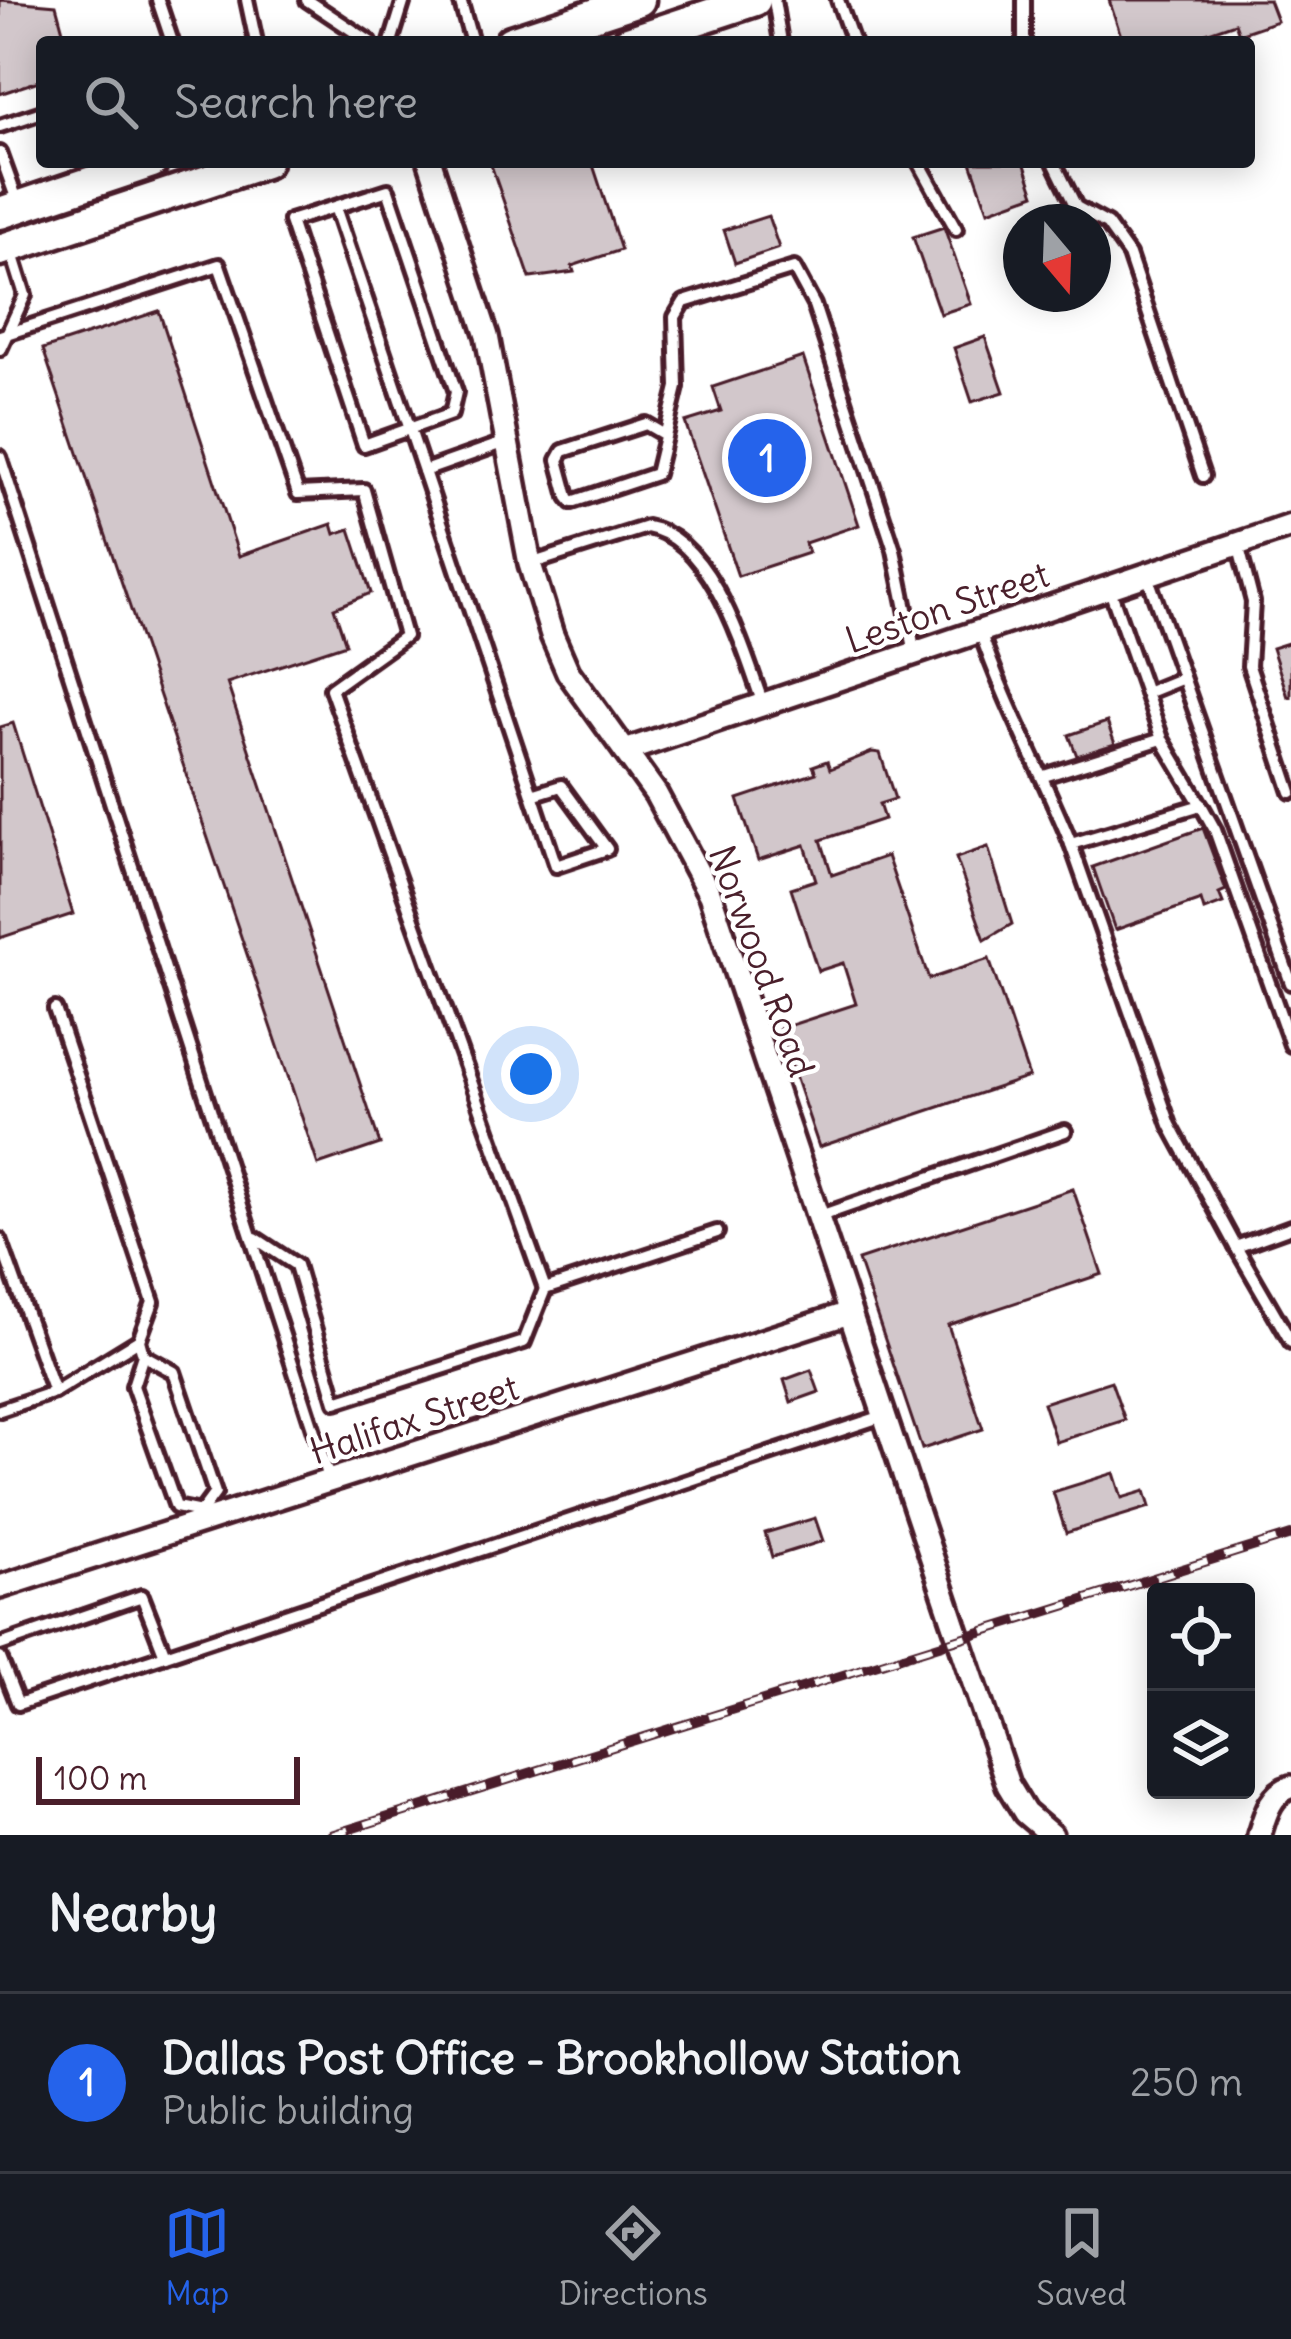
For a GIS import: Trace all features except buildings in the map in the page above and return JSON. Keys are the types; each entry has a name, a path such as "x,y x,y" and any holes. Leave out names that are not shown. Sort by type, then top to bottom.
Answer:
{"main road":[{"path":"525,36 589,8 639,0"},
{"path":"646,36 755,0"},
{"path":"6,227 139,168"},
{"path":"6,227 241,168"}],"street":[{"name":"Norwood Road","path":"432,168 487,336 530,564 568,672 674,824 710,895 964,1664 1008,1785 1025,1813 1051,1835"},
{"name":"Leston Street","path":"625,751 1291,526"},
{"name":"Halifax Street","path":"0,1587 203,1517 330,1481 849,1313"},
{"path":"1258,1835 1267,1809 1282,1790 1291,1787"}],"lane":[{"path":"158,0 170,36"},
{"path":"247,0 255,36"},
{"path":"308,0 361,36"},
{"path":"393,36 404,0"},
{"path":"460,0 470,36"},
{"path":"774,0 780,36"},
{"path":"838,0 851,36"},
{"path":"1024,0 1024,36"},
{"path":"0,126 36,114"},
{"path":"0,153 6,227 25,295 1,340"},
{"path":"922,168 956,229"},
{"path":"1057,168 1076,207 1107,224 1129,255 1203,476"},
{"path":"388,190 456,392 451,414 364,445 290,221 335,207 388,190"},
{"path":"335,207 410,429 424,472 532,795 556,866 607,849 561,786 532,795"},
{"path":"1,340 219,265 298,493 364,490 405,636 331,689 545,1289 524,1342 336,1402 296,1265 253,1236"},
{"path":"665,435 646,424 563,452 558,460 568,497 572,502 656,475 677,386 675,317 684,302 794,268 814,305 888,530 915,653"},
{"path":"424,472 506,442"},
{"path":"0,457 330,1481"},
{"path":"530,564 647,526 665,530 717,588 763,704"},
{"path":"1238,544 1253,602 1250,666 1291,792"},
{"path":"1147,575 1291,983"},
{"path":"1109,587 1162,739 1215,830 1291,1046"},
{"path":"980,631 1001,693 1044,776 1071,844 1170,1124 1291,1342"},
{"path":"1146,693 1183,678"},
{"path":"1044,776 1162,739"},
{"path":"1071,844 1201,805"},
{"path":"55,1009 153,1301 139,1340 143,1355 133,1387 176,1507 203,1517 215,1493 174,1372 143,1355"},
{"path":"817,1217 1065,1131"},
{"path":"1236,1247 1291,1227"},
{"path":"545,1289 717,1232"},
{"path":"1,1248 54,1392"},
{"path":"0,1410 54,1392 139,1340"},
{"path":"0,1658 18,1704 883,1417"},
{"path":"0,1645 142,1596 164,1655"}],"railway":[{"path":"331,1835 1291,1535"}],"place":[{"name":"Dallas Post Office - Brookhollow Station","path":"767,458"}]}
